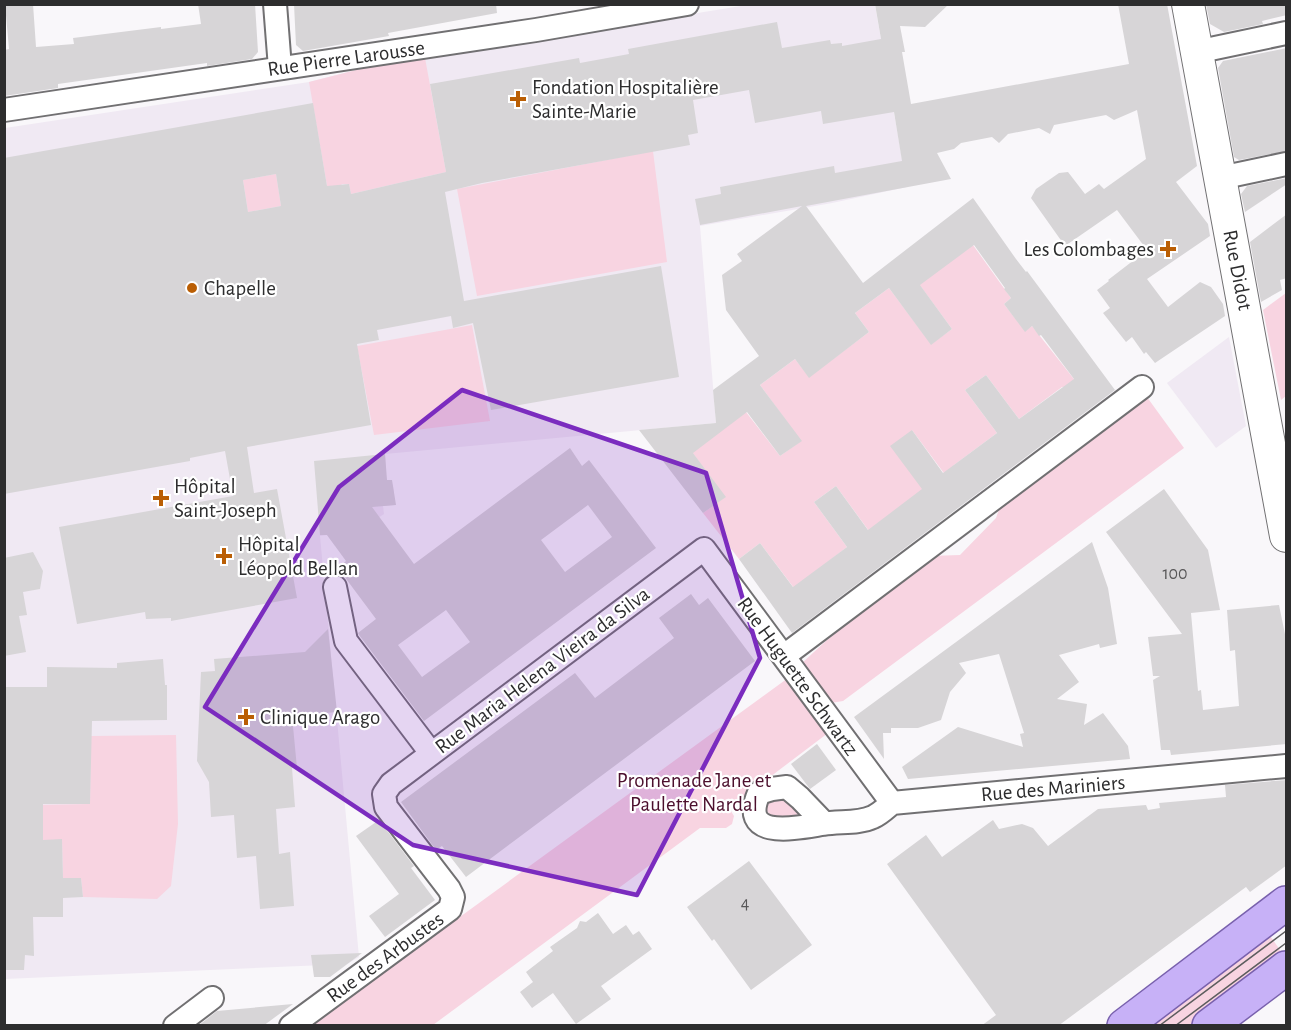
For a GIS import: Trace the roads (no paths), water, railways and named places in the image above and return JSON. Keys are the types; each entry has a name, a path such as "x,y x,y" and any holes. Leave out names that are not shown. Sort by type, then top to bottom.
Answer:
{"main road":[{"path":"1124,1026 1287,903"},
{"path":"1209,1026 1287,968"}],"street":[{"path":"275,4 280,68"},
{"name":"Rue Pierre Larousse","path":"4,110 514,34 687,4"},
{"name":"Rue Didot","path":"1188,4 1285,517"},
{"path":"1196,52 1287,33"},
{"path":"1220,178 1287,164"},
{"path":"784,656 1142,387"},
{"name":"Rue Huguette Schwartz","path":"704,549 892,804"},
{"name":"Rue Maria Helena Vieira da Silva","path":"450,909 453,897 449,889 386,807 384,795 391,784 704,549"},
{"path":"335,587 346,640 431,753"},
{"name":"Rue des Mariniers","path":"824,823 873,817 892,804 1287,766"},
{"name":"Rue des Arbustes","path":"291,1026 450,909"},
{"path":"175,1026 212,998"}],"tram line":[{"path":"1159,1026 1286,931"},
{"path":"1175,1026 1286,943"}],"place":[{"name":"Fondation Hospitalière Sainte-Marie","path":"518,99"},
{"name":"Les Colombages","path":"1168,249"},
{"name":"Chapelle","path":"192,288"},
{"name":"Hôpital Saint-Joseph","path":"161,498"},
{"name":"Hôpital Léopold Bellan","path":"224,556"},
{"name":"Clinique Arago","path":"246,717"}],"park label":[{"name":"Promenade Jane et Paulette Nardal","path":"694,792"}]}
